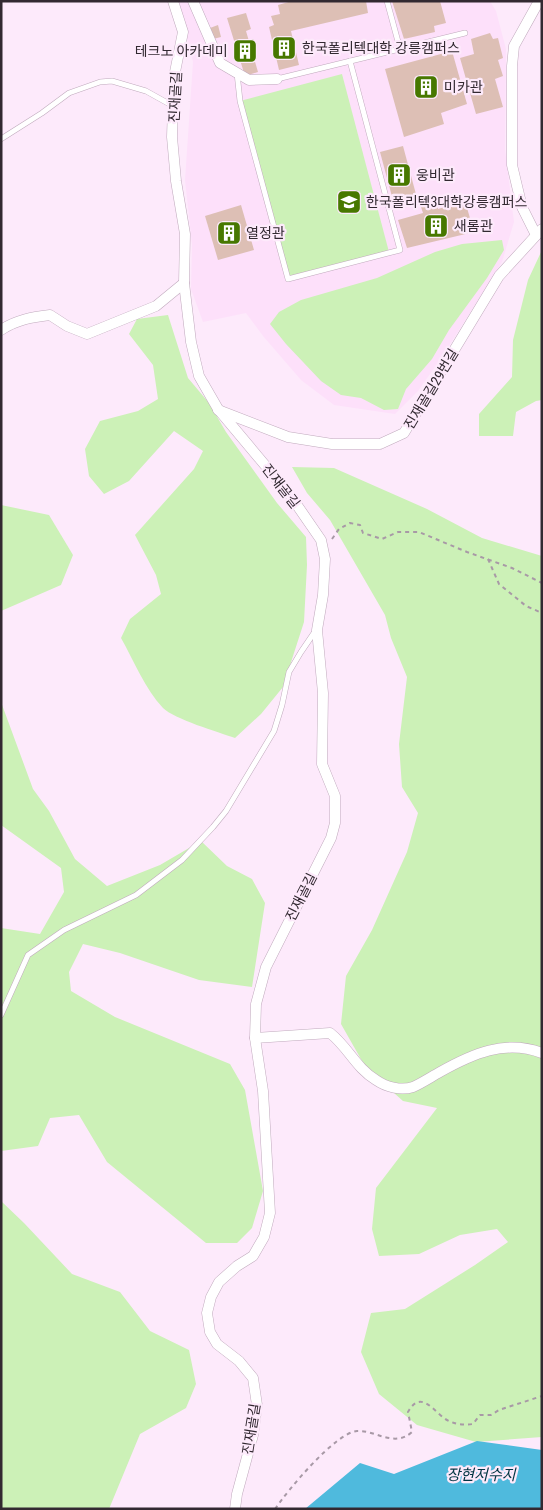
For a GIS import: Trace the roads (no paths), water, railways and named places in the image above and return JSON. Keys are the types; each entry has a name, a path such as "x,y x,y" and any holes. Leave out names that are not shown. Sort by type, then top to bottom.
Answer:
{"street":[{"name":"진재골길","path":"173,1 183,32 174,77 172,137 176,181 185,234 184,283 191,342 199,376 218,409 290,495 322,544 326,572 324,595 317,630 323,693 322,764 335,796 335,823 330,838 266,967 256,1004 256,1038 263,1091 270,1213 264,1237 253,1256 237,1266 219,1282 211,1297 207,1314 210,1332 217,1344 240,1360 253,1378 256,1396 257,1405 253,1435 237,1494 235,1509"},
{"path":"194,1 220,62 249,80 277,80"},
{"name":"진재골길29번길","path":"218,409 288,437 332,444 380,444 404,434 499,276 539,232 522,207 512,165 512,66 514,46 539,1"},
{"path":"1,330 28,318 50,315 67,326 87,334 156,306 184,283"},
{"path":"256,1038 330,1033 339,1040 354,1061 376,1081 390,1087 403,1088 411,1087 454,1064 491,1049 510,1046 542,1053"}],"lane":[{"path":"388,1 400,49"},
{"path":"277,80 465,33"},
{"path":"236,73 240,101 288,279 400,250 350,61"},
{"path":"1,139 42,114 69,94 100,82 112,81 146,91 173,106"},
{"path":"1,1015 28,954 64,930 136,896 182,860 214,828 274,731 289,672 300,652 317,630"}],"water":[{"name":"장현저수지","path":"477,1441 542,1450 542,1509 305,1509 360,1463 394,1474"}],"place":[{"name":"한국폴리텍대학 강릉캠퍼스","path":"284,48"},
{"name":"테크노 아카데미","path":"245,51"},
{"name":"미카관","path":"426,87"},
{"name":"웅비관","path":"399,175"},
{"name":"한국폴리텍3대학강릉캠퍼스","path":"349,202"},
{"name":"새롬관","path":"436,226"},
{"name":"열정관","path":"229,233"}]}
